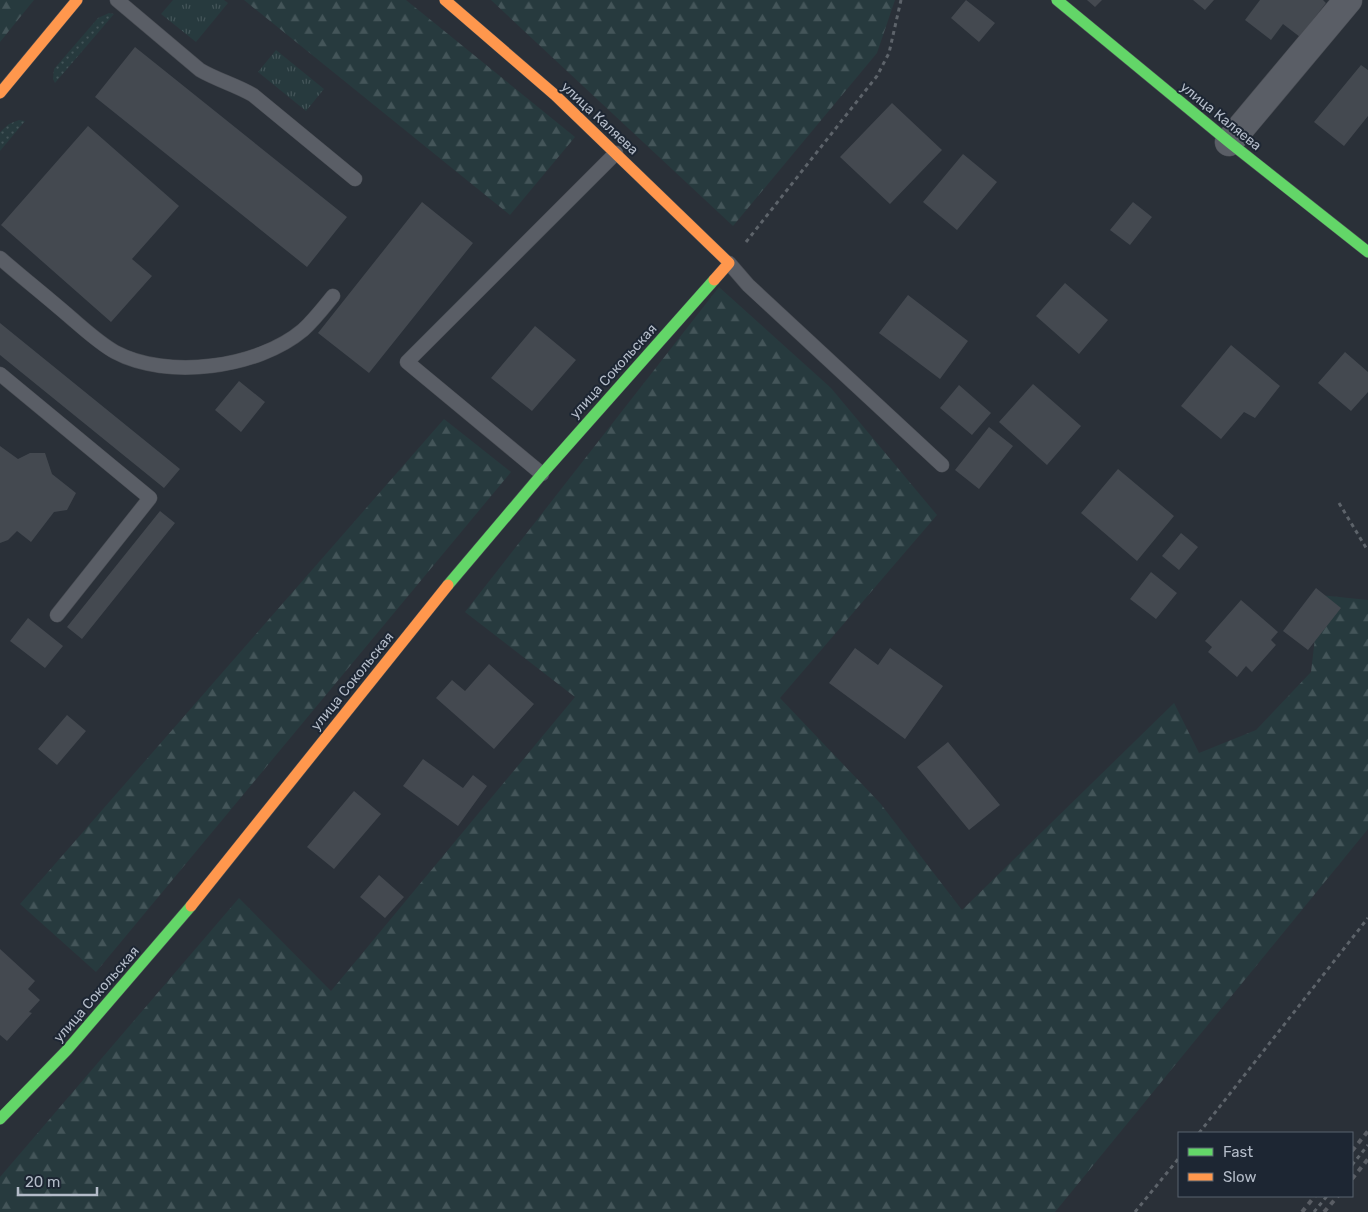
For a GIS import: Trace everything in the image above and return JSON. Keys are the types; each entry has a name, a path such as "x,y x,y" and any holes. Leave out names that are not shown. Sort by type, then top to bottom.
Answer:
{"street":[{"path":"0,93 77,0"},
{"name":"улица Каляева","path":"445,0 491,37 616,153 729,263"},
{"name":"улица Каляева","path":"1057,0 1229,142 1368,252"},
{"path":"1229,142 1348,0"},
{"name":"улица Сокольская","path":"0,1119 68,1050 170,932 435,601 542,474 729,263"}],"lane":[{"path":"117,0 200,70 238,86 252,95 355,179"},
{"path":"542,474 408,362 616,153"},
{"path":"0,258 114,352 138,362 164,367 195,367 225,364 253,356 283,343 303,330 333,296"},
{"path":"729,263 748,285 942,465"},
{"path":"0,374 150,498 57,615"}],"path":[{"path":"729,263 877,76 889,53 901,0"},
{"path":"1339,503 1368,551"},
{"path":"1200,1132 1368,918"},
{"path":"1353,1164 1368,1145"},
{"path":"1134,1212 1178,1159"},
{"path":"1314,1212 1326,1197"}],"green space":[{"path":"0,0 34,0 0,42"},
{"path":"173,0 224,0 228,3 196,42 161,14"},
{"path":"244,0 406,0 575,137 510,215"},
{"path":"491,0 895,0 877,53 733,226"},
{"path":"109,13 114,14 55,83 53,79 54,69 98,18"},
{"path":"276,50 324,89 306,111 258,72"},
{"path":"19,120 25,121 0,151 0,132 9,124"},
{"path":"719,287 831,388 937,515 780,698 880,803 962,910 1174,703 1199,753 1256,730 1311,672 1320,595 1368,600 1368,829 1055,1212 0,1212 0,1177 239,898 331,991 575,697 465,612"},
{"path":"444,419 511,472 96,972 20,904"}],"building":[{"path":"966,0 995,23 979,42 951,18"},
{"path":"1087,0 1102,0 1095,7"},
{"path":"1193,0 1214,0 1205,10"},
{"path":"1260,0 1323,0 1326,3 1300,37 1283,24 1271,40 1245,20"},
{"path":"135,47 347,217 307,267 95,97"},
{"path":"1361,65 1368,70 1368,116 1344,146 1314,122"},
{"path":"892,103 942,150 890,204 840,157"},
{"path":"88,126 179,206 132,259 152,276 111,322 1,225"},
{"path":"963,154 997,182 957,230 923,202"},
{"path":"422,202 473,243 369,373 318,333"},
{"path":"1133,202 1152,217 1130,245 1110,230"},
{"path":"1065,283 1108,320 1079,354 1036,316"},
{"path":"908,295 968,341 940,379 879,333"},
{"path":"0,323 180,469 164,488 0,355"},
{"path":"535,326 576,360 532,411 491,378"},
{"path":"1231,345 1280,386 1255,418 1244,412 1221,439 1181,406"},
{"path":"1345,352 1368,372 1368,392 1351,411 1318,383"},
{"path":"239,381 265,402 241,432 215,410"},
{"path":"1033,384 1081,426 1047,465 999,422"},
{"path":"959,385 991,413 972,435 940,408"},
{"path":"989,427 1013,446 979,489 955,470"},
{"path":"0,446 18,459 30,453 45,453 52,474 76,493 67,510 54,512 31,542 17,531 8,540 0,543"},
{"path":"1118,469 1174,516 1137,561 1081,513"},
{"path":"160,511 175,523 82,639 67,627"},
{"path":"1181,533 1198,547 1179,570 1162,556"},
{"path":"1151,572 1177,593 1156,619 1130,599"},
{"path":"1316,588 1341,608 1308,650 1283,631"},
{"path":"1241,600 1278,632 1271,640 1276,645 1252,672 1246,666 1237,677 1208,652 1212,647 1205,641"},
{"path":"28,618 63,646 45,668 10,641"},
{"path":"855,648 878,665 890,648 943,686 905,739 829,683"},
{"path":"489,664 534,704 494,749 436,698 452,680 465,691"},
{"path":"67,715 86,731 57,765 38,749"},
{"path":"948,742 1000,805 969,830 917,767"},
{"path":"423,759 463,788 473,775 487,786 458,826 403,786"},
{"path":"354,791 381,814 334,869 307,847"},
{"path":"379,875 404,897 385,918 360,897"},
{"path":"0,949 35,981 28,989 40,1000 29,1012 32,1013 7,1041 0,1035"}],"railway":[{"path":"1353,1150 1368,1131"},
{"path":"1353,1178 1368,1159"},
{"path":"1302,1212 1314,1197"},
{"path":"1324,1212 1337,1197"}],"traffic: fast":[{"path":"1057,0 1229,142 1368,252"},
{"path":"448,585 542,474 714,280"},
{"path":"0,1119 67,1050 191,906"}],"traffic: slow":[{"path":"0,93 77,0"},
{"path":"445,0 555,95 729,263 714,280"},
{"path":"191,906 448,585"}]}
